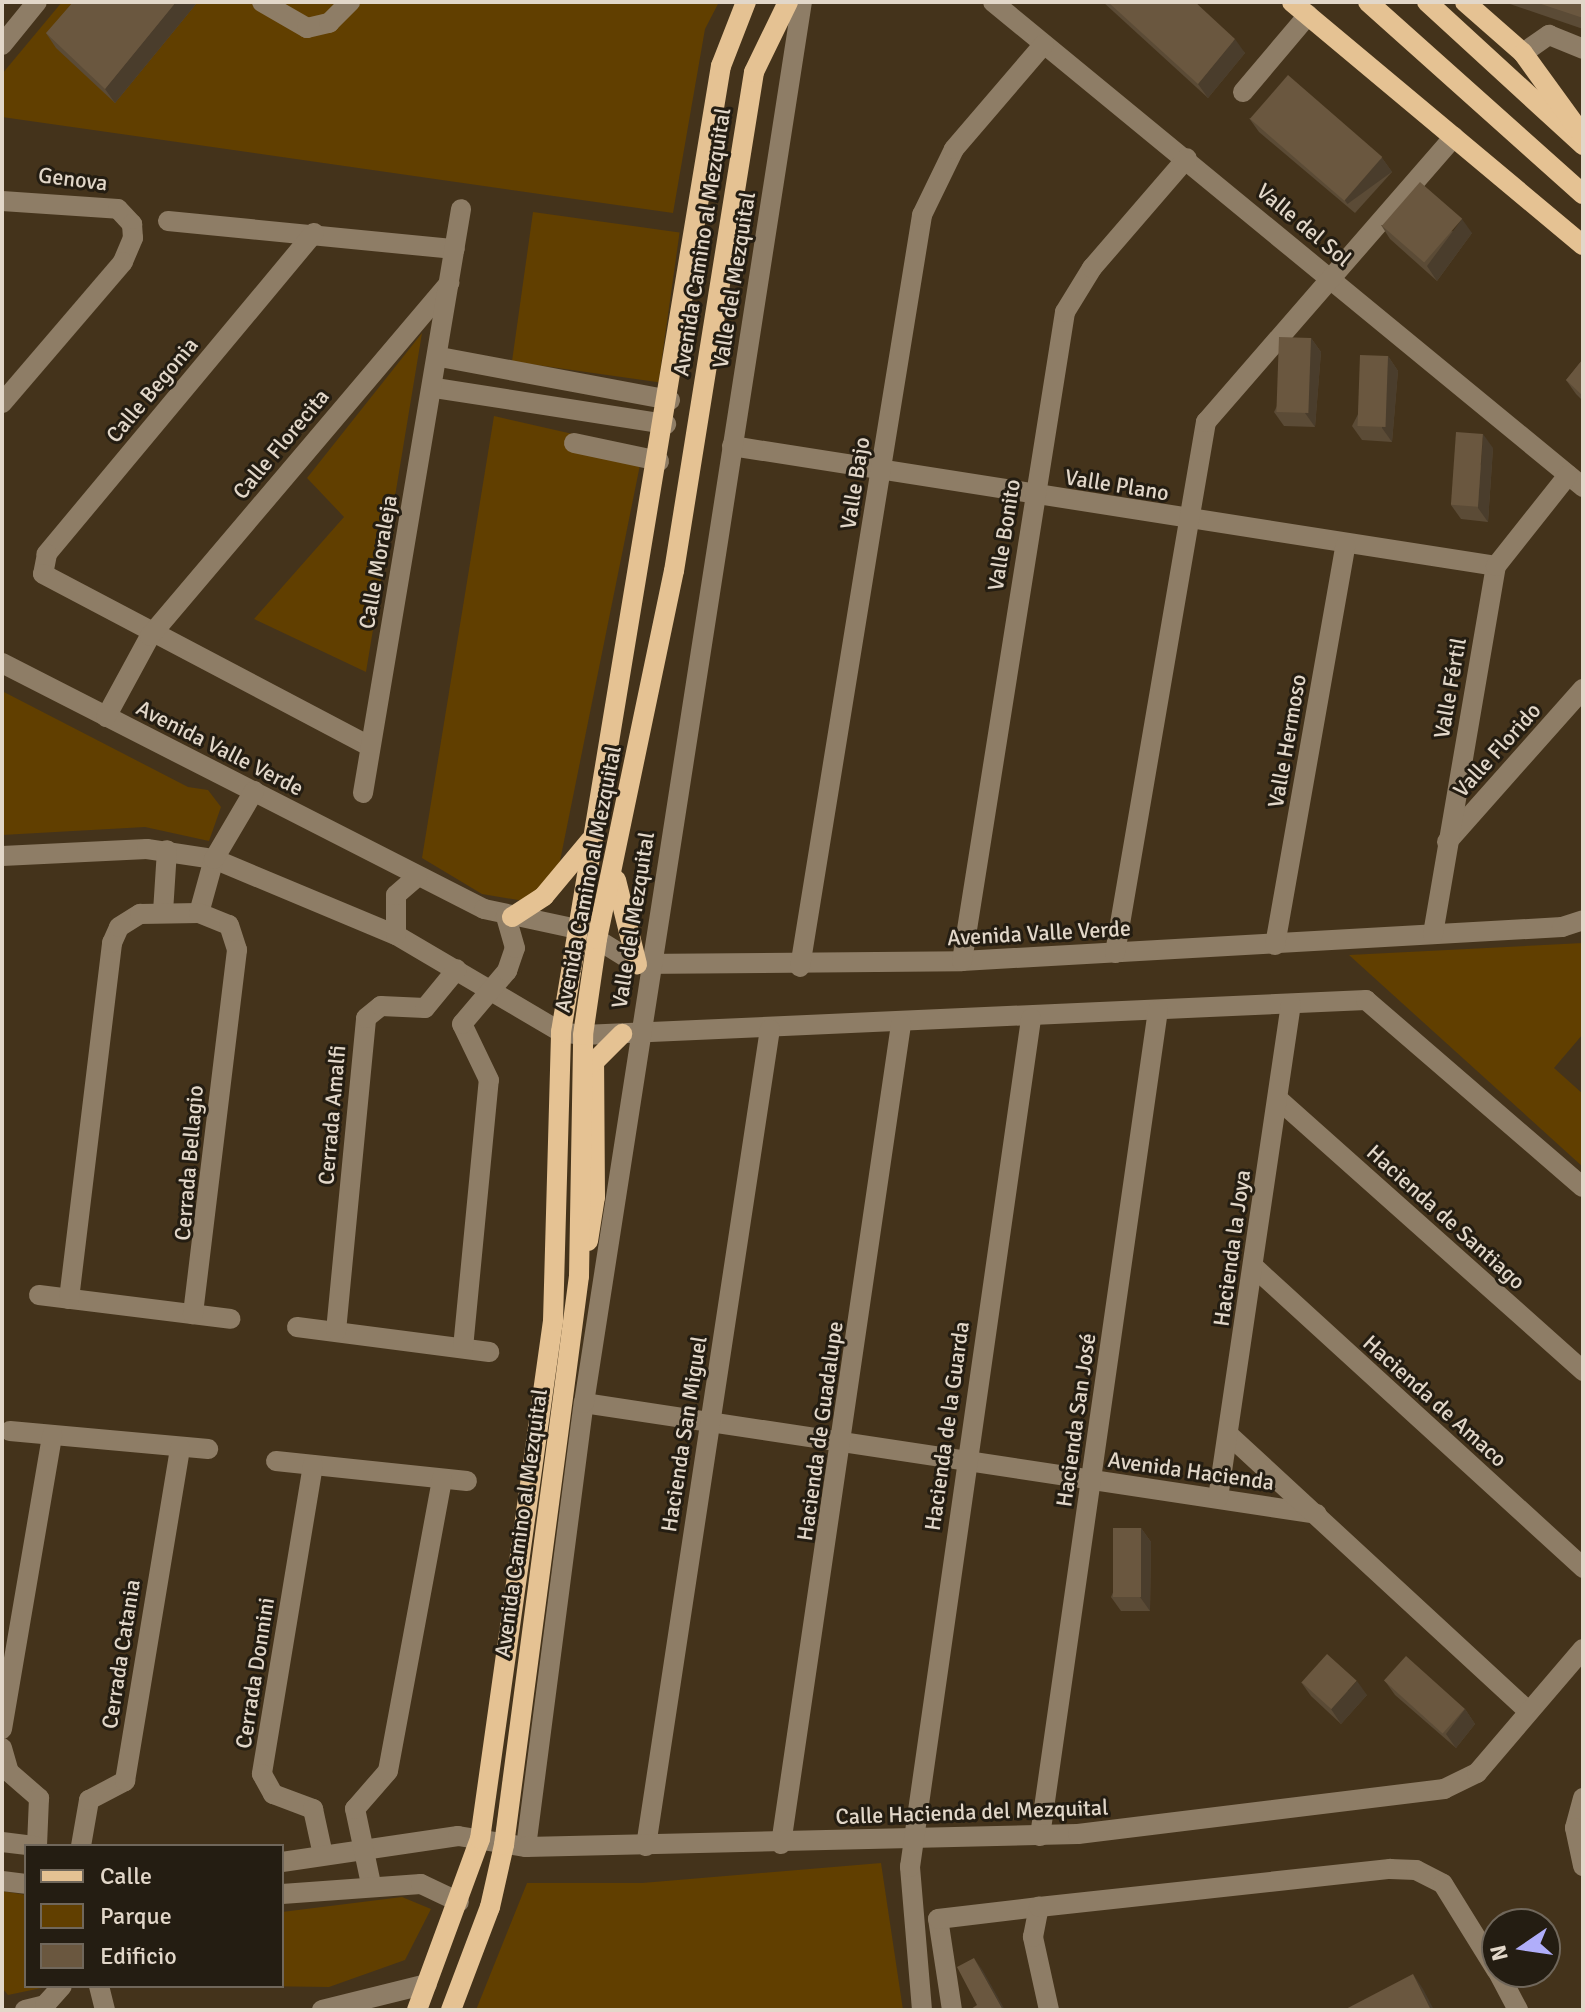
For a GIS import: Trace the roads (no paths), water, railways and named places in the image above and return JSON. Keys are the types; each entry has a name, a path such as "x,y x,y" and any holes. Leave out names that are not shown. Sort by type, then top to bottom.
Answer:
{"main road":[{"name":"Avenida Camino al Mezquital","path":"417,2010 480,1839 553,1321 561,1032 576,929 670,400 721,66 746,2"},
{"name":"Avenida Camino al Mezquital","path":"451,2010 490,1907 504,1845 579,1276 583,1035 597,939 660,644 754,72 788,2"},
{"path":"1368,2 1583,194"},
{"path":"1427,2 1583,145"},
{"path":"1465,2 1523,53 1583,136"},
{"path":"1300,8 1583,245"},
{"path":"693,444 690,417 703,390"},
{"path":"670,400 690,417"},
{"path":"666,424 690,417"},
{"path":"509,916 544,896 592,838"},
{"path":"615,849 616,897 644,965"},
{"path":"579,1276 595,1197 594,1062 631,1033"}],"street":[{"path":"2,45 37,2"},
{"path":"262,2 307,28 329,23 350,2"},
{"name":"Valle del Mezquital","path":"526,1847 631,1033 732,446 802,2"},
{"name":"Valle del Sol","path":"993,2 1187,158 1576,481"},
{"path":"1243,92 1300,8"},
{"path":"1523,53 1549,35 1583,49"},
{"name":"Valle Bajo","path":"800,967 934,179 1044,44"},
{"path":"1115,953 1189,522 1199,444 1214,407 1454,137"},
{"name":"Valle Bonito","path":"962,961 1058,342 1076,288 1187,158"},
{"name":"Genova","path":"2,201 102,205 132,224 123,262 2,403"},
{"name":"Calle Moraleja","path":"363,793 435,388 461,209"},
{"path":"168,221 455,249"},
{"name":"Calle Begonia","path":"150,636 48,583 47,554 314,233"},
{"name":"Calle Florecita","path":"106,717 150,636 449,283"},
{"path":"440,357 670,400"},
{"path":"526,404 532,374"},
{"path":"435,388 666,424"},
{"path":"574,443 659,461"},
{"name":"Valle Plano","path":"732,446 1189,522 1496,566"},
{"name":"Valle Fértil","path":"1433,934 1496,566 1576,481"},
{"name":"Valle Hermoso","path":"1275,945 1345,546"},
{"path":"150,636 369,746"},
{"name":"Avenida Valle Verde","path":"2,663 417,877 509,916 576,929 644,965 800,967 962,961 1275,945 1583,920"},
{"name":"Valle Florido","path":"1447,842 1583,689"},
{"path":"199,913 214,859 254,791"},
{"path":"163,912 167,850"},
{"path":"2,856 167,850 214,859 396,935 491,988 561,1032 583,1035 1031,1019 1291,1004 1374,1005 1583,1187"},
{"path":"396,935 396,895 417,877"},
{"name":"Cerrada Bellagio","path":"69,1299 112,943 127,921 163,912 199,913 229,925 237,950 193,1314"},
{"path":"463,1348 489,1080 462,1024 491,988 515,948 509,916"},
{"name":"Cerrada Amalfi","path":"336,1331 366,1018 381,1006 425,1008 457,969"},
{"name":"Hacienda la Joya","path":"1218,1498 1255,1268 1291,1004"},
{"name":"Hacienda San José","path":"1040,1836 1158,1010"},
{"name":"Hacienda de la Guarda","path":"922,2010 912,1929 913,1839 1031,1019"},
{"name":"Hacienda de Guadalupe","path":"781,1844 842,1445 901,1024"},
{"name":"Hacienda San Miguel","path":"646,1846 770,1029"},
{"name":"Hacienda de Santiago","path":"1278,1099 1583,1371"},
{"name":"Hacienda de Amaco","path":"1255,1268 1583,1568"},
{"path":"39,1295 231,1319"},
{"path":"297,1327 489,1352"},
{"name":"Avenida Hacienda","path":"584,1403 842,1445 1317,1514"},
{"path":"10,1431 208,1449"},
{"path":"2,1729 52,1435"},
{"name":"Avenida Hacienda","path":"1229,1435 1528,1711"},
{"name":"Cerrada Catania","path":"81,1844 89,1800 125,1781 180,1447"},
{"path":"276,1461 467,1481"},
{"name":"Cerrada Donnini","path":"313,1465 262,1774 273,1794 313,1809 323,1855"},
{"path":"371,1884 355,1809 388,1771 442,1479"},
{"path":"1528,1711 1583,1649"},
{"name":"Calle Hacienda del Mezquital","path":"284,1862 480,1839 526,1847 781,1844 1040,1836 1239,1818 1463,1783 1528,1711"},
{"path":"2,1748 9,1772 39,1798 36,1844"},
{"path":"1583,1798 1575,1828 1583,1866"},
{"path":"2,1842 24,1845"},
{"path":"952,2010 938,1919 1416,1870 1443,1884 1468,1916 1481,1941"},
{"path":"2,1881 24,1884"},
{"path":"284,1894 371,1884 421,1884 459,1902"},
{"path":"1039,1907 1033,1937 1049,2010"},
{"path":"322,2010 427,1984"},
{"path":"25,2010 45,2005 60,1988"},
{"path":"100,1988 105,2010"},
{"path":"1506,1988 1518,2010"}]}
